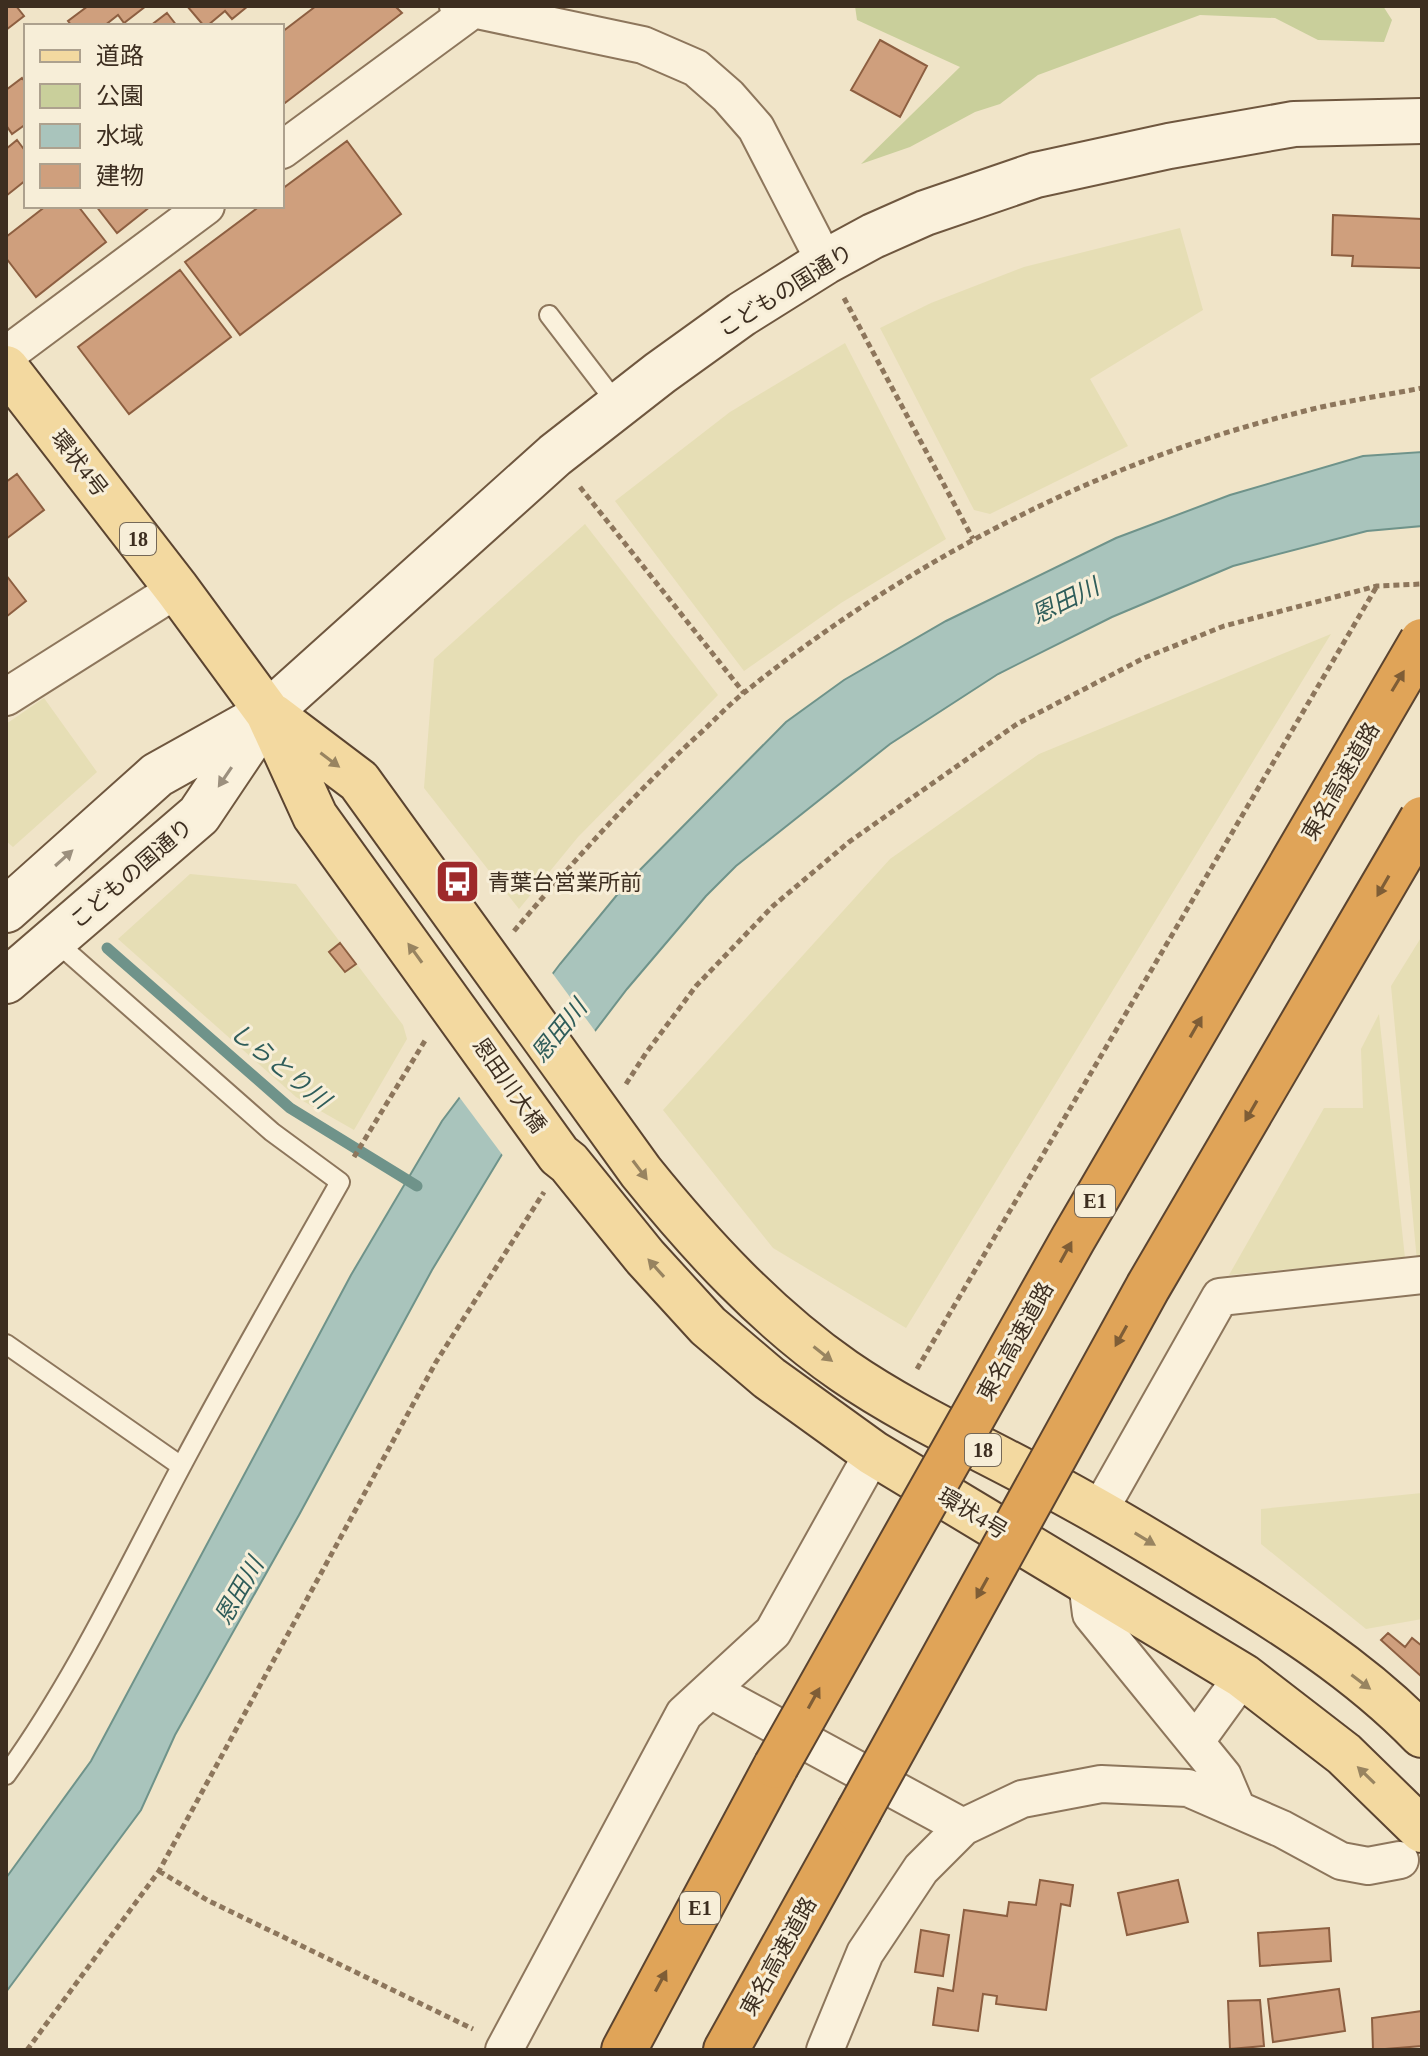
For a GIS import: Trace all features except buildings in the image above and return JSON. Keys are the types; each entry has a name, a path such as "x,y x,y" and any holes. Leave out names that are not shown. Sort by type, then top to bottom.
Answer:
{"highway":[{"name":"東名高速道路","path":"624,2050 776,1766 1073,1239 1422,641"},
{"name":"東名高速道路","path":"726,2050 1148,1287 1422,819"}],"main road":[{"name":"こどもの国通り","path":"6,910 157,775 268,713 555,455 618,405 742,314 825,262 925,213 1036,175 1169,146 1294,124 1422,121"},
{"name":"環状4号","path":"6,368 177,589 268,713 315,816 445,1026"},
{"name":"こどもの国通り","path":"6,981 199,815 268,713"},
{"name":"環状4号","path":"268,713 359,781 503,952"},
{"name":"18","path":"503,952 599,1113 641,1172 675,1214 751,1295 842,1370 896,1404 1099,1511 1281,1620 1395,1708 1422,1735"},
{"name":"恩田川大橋","path":"445,1026 553,1171"},
{"name":"環状4号","path":"553,1171 569,1163 645,1257 708,1326 769,1378 873,1453 1243,1676 1344,1754 1411,1845"}],"street":[{"path":"284,148 464,8 643,45 696,68 728,96 756,128 825,262"},
{"path":"6,355 203,208"},
{"path":"6,697 177,589"},
{"path":"1099,1511 1220,1297 1422,1275"},
{"path":"505,2048 684,1714 773,1632 873,1453"},
{"path":"1087,1582 1091,1614 1223,1776 1237,1809"},
{"path":"1196,1741 1243,1676"},
{"path":"712,1691 963,1827"},
{"path":"825,2050 865,1953 921,1869 963,1827 1022,1799 1101,1784 1188,1788 1282,1829 1341,1861 1368,1866 1411,1845"}],"lane":[{"path":"549,315 618,405"},
{"path":"6,1775 27,1746 99,1622 181,1466 340,1182 272,1132 54,940"},
{"path":"6,1344 181,1466"}],"path":[{"path":"825,262 973,539"},
{"path":"503,952 532,910 584,850 650,780 744,693 863,608 973,539 1102,478 1218,435 1298,412 1422,388"},
{"path":"555,455 744,693"},
{"path":"599,1113 696,986 773,906 849,842 1017,724 1144,658 1224,626 1377,586 1422,584"},
{"path":"896,1404 1377,586"},
{"path":"347,1168 407,1071 445,1026"},
{"path":"27,2050 159,1871 436,1362 553,1171"},
{"path":"159,1871 207,1900 505,2048"}],"shaded area":[{"path":"1180,228 1203,310 1090,379 1128,446 990,514 974,510 880,328 931,303 1024,267"},
{"path":"845,343 946,539 841,603 744,671 615,501 730,412"},
{"path":"585,524 718,695 578,837 519,909 424,788 434,659"},
{"path":"1331,634 906,1328 773,1248 663,1110 890,859 1039,754"},
{"path":"44,698 97,772 13,847 6,841 6,724"},
{"path":"190,874 296,884 403,1025 407,1039 354,1130 296,1097 118,939"},
{"path":"1422,936 1422,1261 1417,1261 1391,986"},
{"path":"1379,1014 1405,1258 1229,1275 1324,1108 1363,1108 1361,1049"},
{"path":"1422,1493 1422,1619 1366,1629 1261,1544 1261,1509"}],"green space":[{"path":"855,6 1383,6 1392,20 1384,42 1318,40 1275,18 1200,15 1038,75 1000,104 975,112 910,147 861,164 960,67 857,20"}],"water":[{"name":"恩田川","path":"1422,452 1422,526 1367,531 1233,566 1112,617 998,674 890,744 736,866 706,896 627,989 507,1146 432,1270 175,1735 141,1810 6,1992 6,1878 91,1761 351,1275 442,1121 560,964 626,884 786,722 844,680 946,621 1116,538 1230,495 1363,456"}],"pier":[{"path":"550,970 598,1035 504,1157 457,1094"}],"waterway":[{"name":"しらとり川","path":"107,948 290,1108 417,1186"}],"place":[{"name":"青葉台営業所前","path":"457,882"}]}
